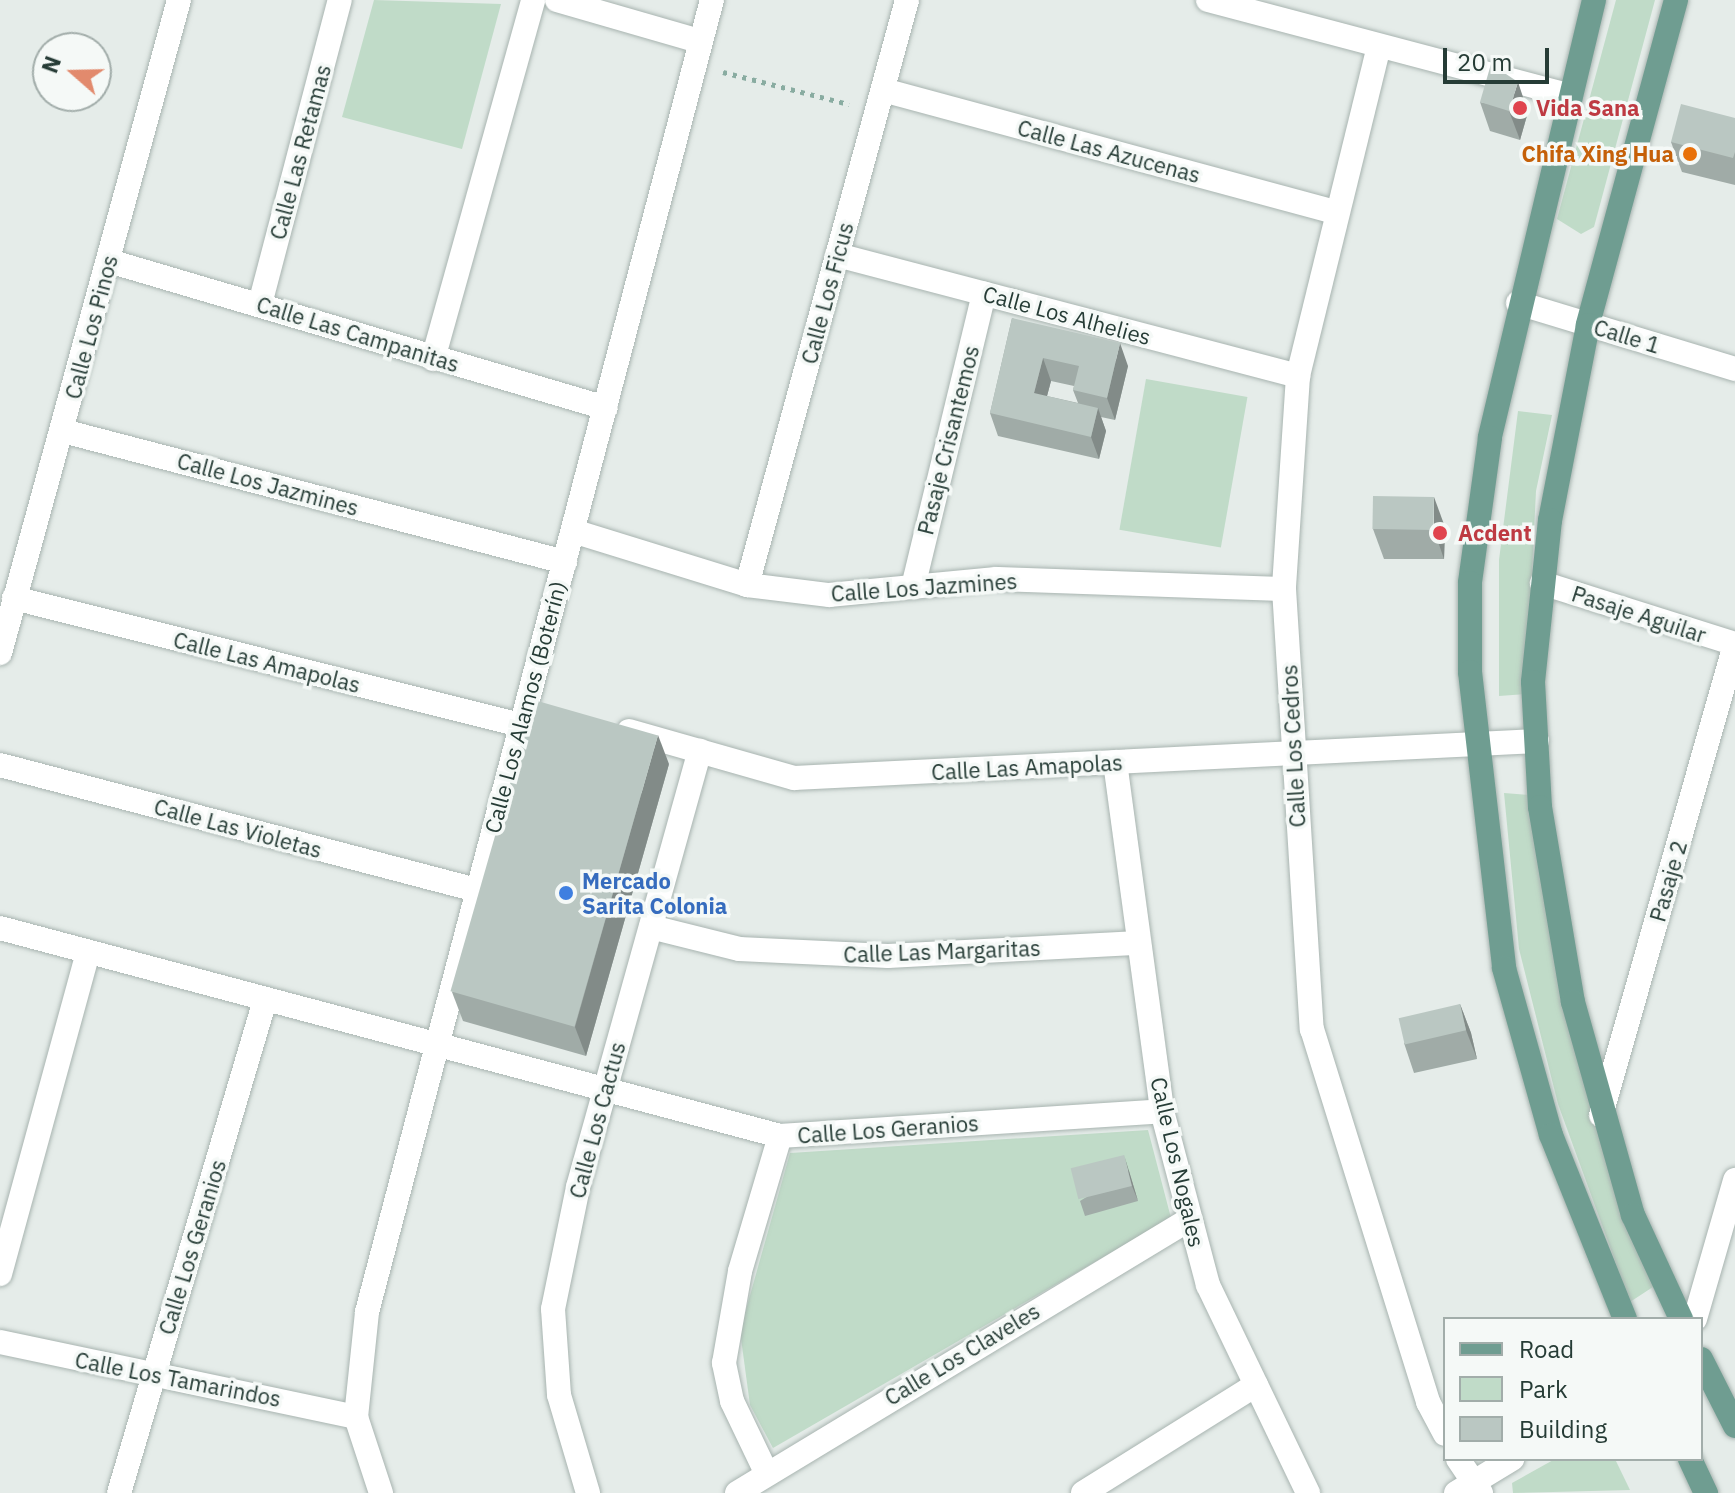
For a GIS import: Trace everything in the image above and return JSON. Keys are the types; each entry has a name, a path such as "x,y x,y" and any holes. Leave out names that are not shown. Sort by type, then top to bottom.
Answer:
{"main road":[{"path":"1594,0 1518,303 1471,569 1475,744 1499,937 1528,1065 1624,1317"},
{"path":"1676,0 1588,325 1542,583 1533,682 1537,741 1564,948 1600,1117 1633,1215 1680,1317"},
{"path":"1703,1363 1735,1426"},
{"path":"1691,1461 1706,1493"}],"street":[{"name":"Calle Los Pinos","path":"0,653 179,0"},
{"name":"Calle Las Retamas","path":"260,304 340,0"},
{"path":"433,359 533,0"},
{"path":"557,0 696,53"},
{"name":"Calle Los Alamos (Boterín)","path":"356,1417 367,1312 433,1046 565,562 712,0"},
{"name":"Calle Los Ficus","path":"747,585 907,0"},
{"path":"1208,0 1568,95"},
{"name":"Calle Los Cedros","path":"1379,46 1335,212 1298,376 1284,589 1312,1029 1428,1402 1443,1430"},
{"name":"Calle Las Azucenas","path":"880,101 1335,212"},
{"name":"Calle Los Alhelies","path":"837,255 1298,376"},
{"name":"Calle Las Campanitas","path":"109,261 606,408"},
{"name":"Pasaje Crisantemos","path":"913,587 984,293"},
{"name":"Calle 1","path":"1518,303 1735,369"},
{"name":"Calle Los Jazmines","path":"63,431 565,562"},
{"name":"Calle Los Jazmines","path":"573,531 747,585 829,595 996,579 1284,589"},
{"name":"Pasaje Aguilar","path":"1542,583 1735,645"},
{"name":"Calle Las Amapolas","path":"14,598 524,714 555,711"},
{"name":"Pasaje 2","path":"1600,1117 1735,645"},
{"name":"Calle Las Amapolas","path":"599,723 794,778 1537,741"},
{"name":"Calle Los Cactus","path":"588,1493 559,1395 553,1309 605,1090 700,751"},
{"name":"Calle Los Nogales","path":"1115,762 1162,1111 1190,1219 1208,1285 1308,1493"},
{"name":"Calle Las Violetas","path":"0,765 475,890"},
{"name":"Calle Las Margaritas","path":"651,927 739,949 888,956 1139,943"},
{"name":"Calle Los Geranios","path":"0,928 433,1046 780,1136 1162,1111"},
{"path":"0,1274 88,952"},
{"name":"Calle Los Geranios","path":"119,1493 265,1000"},
{"path":"765,1470 732,1401 724,1363 740,1271 780,1136"},
{"path":"1696,1317 1735,1180"},
{"name":"Calle Los Claveles","path":"737,1493 765,1470 1190,1219"},
{"name":"Calle Los Tamarindos","path":"0,1342 153,1376 180,1375 356,1417"},
{"path":"1083,1493 1256,1385"},
{"path":"356,1417 381,1493"},
{"path":"1459,1461 1469,1490 1509,1461"}],"path":[{"path":"696,53 880,101"}],"green space":[{"path":"374,0 501,4 462,149 342,117"},
{"path":"1616,0 1655,0 1594,227 1581,234 1557,219"},
{"path":"1146,379 1247,397 1221,548 1119,530"},
{"path":"1518,411 1552,415 1536,491 1526,694 1499,696 1499,560"},
{"path":"1504,793 1529,795 1580,1069 1659,1283 1630,1302 1558,1104 1519,949"},
{"path":"1148,1130 1171,1218 773,1448 750,1405 740,1331 790,1153"},
{"path":"1551,1461 1616,1461 1630,1490 1513,1493 1512,1483"}],"building":[{"path":"1491,64 1518,82 1509,111 1480,102"},
{"path":"1681,104 1735,118 1733,158 1671,142"},
{"path":"1012,318 1120,343 1107,398 1073,390 1079,366 1043,358 1034,393 1098,408 1091,437 990,413"},
{"path":"1373,496 1434,497 1433,530 1372,529"},
{"name":"Mercado Sarita Colonia","path":"534,700 658,736 574,1027 450,991"},
{"path":"1460,1004 1466,1030 1405,1044 1399,1018"},
{"path":"1124,1155 1132,1186 1078,1199 1071,1168"}],"place":[{"name":"Vida Sana","path":"1520,108"},
{"name":"Chifa Xing Hua","path":"1690,154"},
{"name":"Acdent","path":"1440,533"},
{"name":"Mercado Sarita Colonia","path":"566,893"}]}
